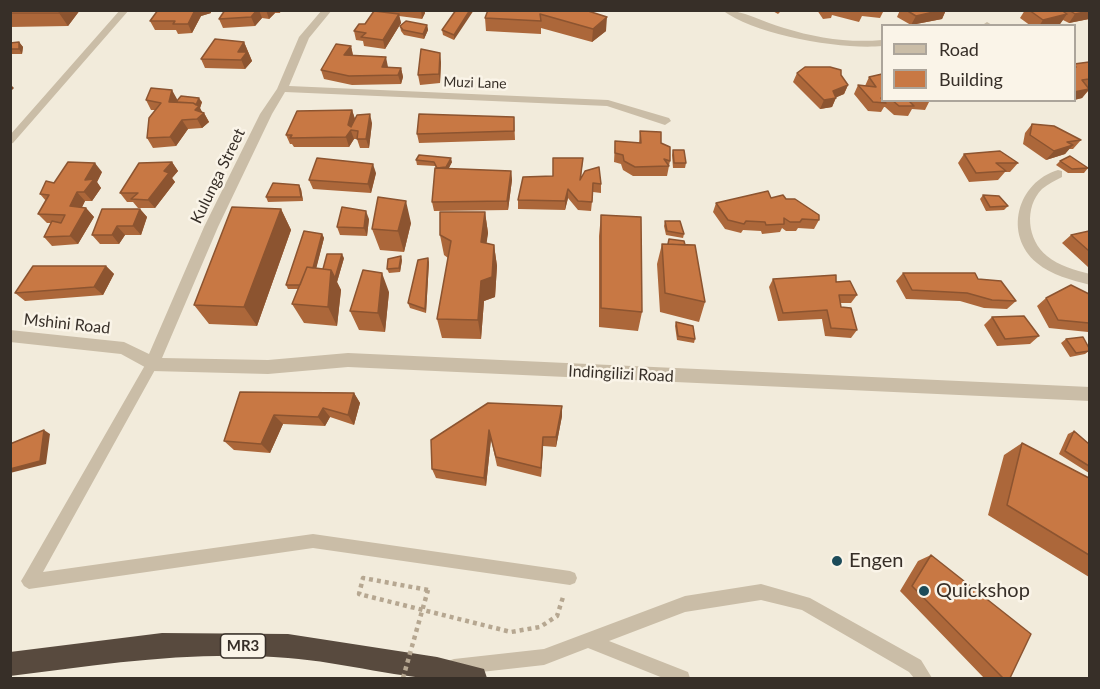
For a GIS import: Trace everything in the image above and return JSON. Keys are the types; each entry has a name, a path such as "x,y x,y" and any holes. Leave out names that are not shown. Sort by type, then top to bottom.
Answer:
{"highway":[{"name":"MR3","path":"10,664 162,645 288,646 437,669 475,678"}],"street":[{"name":"Kulunga Street","path":"152,364 211,227 266,114 282,89 304,37 328,10"},
{"path":"726,10 782,33 868,46 881,43"},
{"name":"Muzi Lane","path":"282,89 608,104 665,121"},
{"path":"1059,174 1039,185 1027,203 1022,216 1025,231 1039,258 1089,280"},
{"name":"Mshini Road","path":"10,336 124,348 152,364"},
{"name":"Indingilizi Road","path":"152,364 268,368 348,360 1089,393"}],"lane":[{"path":"10,141 124,10"},
{"path":"152,364 29,581 313,541 570,579"},
{"path":"437,669 544,657 685,604 761,592 805,603 915,666 924,678"},
{"path":"590,641 682,678"}],"path":[{"path":"403,678 428,590 363,578 359,594 511,632 540,627 557,616 570,579"}],"building":[{"path":"10,10 61,10 59,13 10,13"},
{"path":"158,10 195,10 188,24 173,24 175,21 150,21"},
{"path":"225,10 257,10 251,17 219,19"},
{"path":"456,10 470,10 454,35 442,30"},
{"path":"488,10 585,10 607,17 593,29 540,14 541,21 485,18"},
{"path":"906,10 942,10 916,16"},
{"path":"1029,10 1061,10 1067,14 1043,20"},
{"path":"1069,10 1089,10 1089,11 1075,14"},
{"path":"374,11 399,14 383,40 361,37 366,33 354,31 359,24 365,24"},
{"path":"406,21 427,25 423,34 403,30 400,26"},
{"path":"215,39 244,42 238,52 247,52 241,60 201,59"},
{"path":"19,42 19,49 10,49 10,43"},
{"path":"336,44 351,46 344,55 386,57 382,67 401,68 398,75 349,76 321,70"},
{"path":"421,49 440,53 439,74 418,75"},
{"path":"1089,62 1089,79 1082,80 1089,89 1076,92 1076,64"},
{"path":"805,67 830,67 841,70 841,75 848,85 833,91 836,98 824,100 797,73"},
{"path":"881,74 881,102 886,103 873,102 858,85 876,87 869,77"},
{"path":"151,88 172,90 169,102 193,103 199,106 195,110 204,113 197,119 182,120 170,137 147,138 149,118 161,103 146,100"},
{"path":"181,96 199,98 196,105 176,102"},
{"path":"894,102 910,102 914,106 899,106"},
{"path":"352,110 348,125 351,127 357,115 370,114 366,139 357,139 358,131 351,130 346,137 290,138 292,135 286,135 297,111"},
{"path":"419,114 514,117 514,131 417,134"},
{"path":"1032,124 1054,126 1081,140 1067,142 1073,145 1054,151 1030,135"},
{"path":"640,131 661,132 661,143 670,147 670,161 664,159 669,166 635,167 624,161 623,155 615,153 615,141 641,143"},
{"path":"673,150 684,150 686,163 674,163"},
{"path":"1000,151 1018,163 996,163 1006,171 976,173 964,154"},
{"path":"419,155 451,158 446,167 437,168 434,162 416,160"},
{"path":"1070,156 1088,168 1072,169 1060,161"},
{"path":"317,158 373,164 368,184 309,180"},
{"path":"553,158 583,158 580,180 585,171 599,167 601,184 593,183 592,202 578,201 568,189 565,201 518,200 523,177 553,176"},
{"path":"68,162 95,163 85,180 94,179 84,192 77,192 70,206 86,208 70,236 44,237 52,221 61,223 65,215 38,214 49,195 40,194 46,181 54,183"},
{"path":"172,162 164,171 169,173 148,200 131,199 138,193 120,193 139,163"},
{"path":"435,168 511,171 507,201 432,202"},
{"path":"273,183 299,185 301,197 266,197"},
{"path":"768,191 771,198 783,195 786,199 795,199 819,215 819,220 802,219 800,222 790,222 784,218 784,224 766,225 765,222 746,221 744,224 728,220 716,203"},
{"path":"983,195 999,196 1008,206 990,207"},
{"path":"378,197 406,201 398,231 372,229"},
{"path":"232,207 281,209 244,307 194,305"},
{"path":"342,207 366,211 364,228 337,227"},
{"path":"102,209 140,209 133,226 117,226 112,235 92,235"},
{"path":"440,212 485,212 481,242 494,245 492,277 481,281 478,320 437,319 451,241 440,235"},
{"path":"601,215 641,217 642,312 601,308"},
{"path":"665,221 680,221 684,234 667,231"},
{"path":"304,231 322,234 313,268 307,267 300,285 286,285"},
{"path":"1089,231 1089,251 1071,235"},
{"path":"669,239 684,241 685,245 668,244"},
{"path":"662,244 695,245 705,302 665,293"},
{"path":"327,254 342,254 335,278 331,270 323,269"},
{"path":"401,256 399,268 387,269 388,259"},
{"path":"428,258 425,309 408,303 418,260"},
{"path":"33,266 106,266 94,287 15,293"},
{"path":"307,267 331,270 328,307 292,304"},
{"path":"363,270 382,273 378,313 350,311"},
{"path":"903,273 975,273 978,279 1001,281 1016,301 992,300 967,293 912,290"},
{"path":"836,275 836,282 850,281 857,295 839,295 841,307 851,308 857,330 831,328 827,310 783,313 773,279"},
{"path":"1071,285 1089,294 1089,323 1058,320 1046,298"},
{"path":"1024,316 1039,336 1005,339 992,317"},
{"path":"676,322 693,326 695,339 678,336"},
{"path":"1083,337 1089,351 1076,353 1066,339"},
{"path":"240,392 354,393 348,415 323,408 318,417 274,415 261,444 224,441"},
{"path":"488,403 562,406 556,437 543,437 541,468 496,457 489,430 484,478 432,469 431,440"},
{"path":"44,430 40,461 10,469 10,444"},
{"path":"1074,431 1089,444 1089,466 1065,451"},
{"path":"1022,443 1089,478 1089,555 1007,505"},
{"path":"931,555 1031,634 1010,678 1003,678 912,586"}],"place":[{"name":"Engen","path":"837,561"},
{"name":"Quickshop","path":"924,591"}]}
